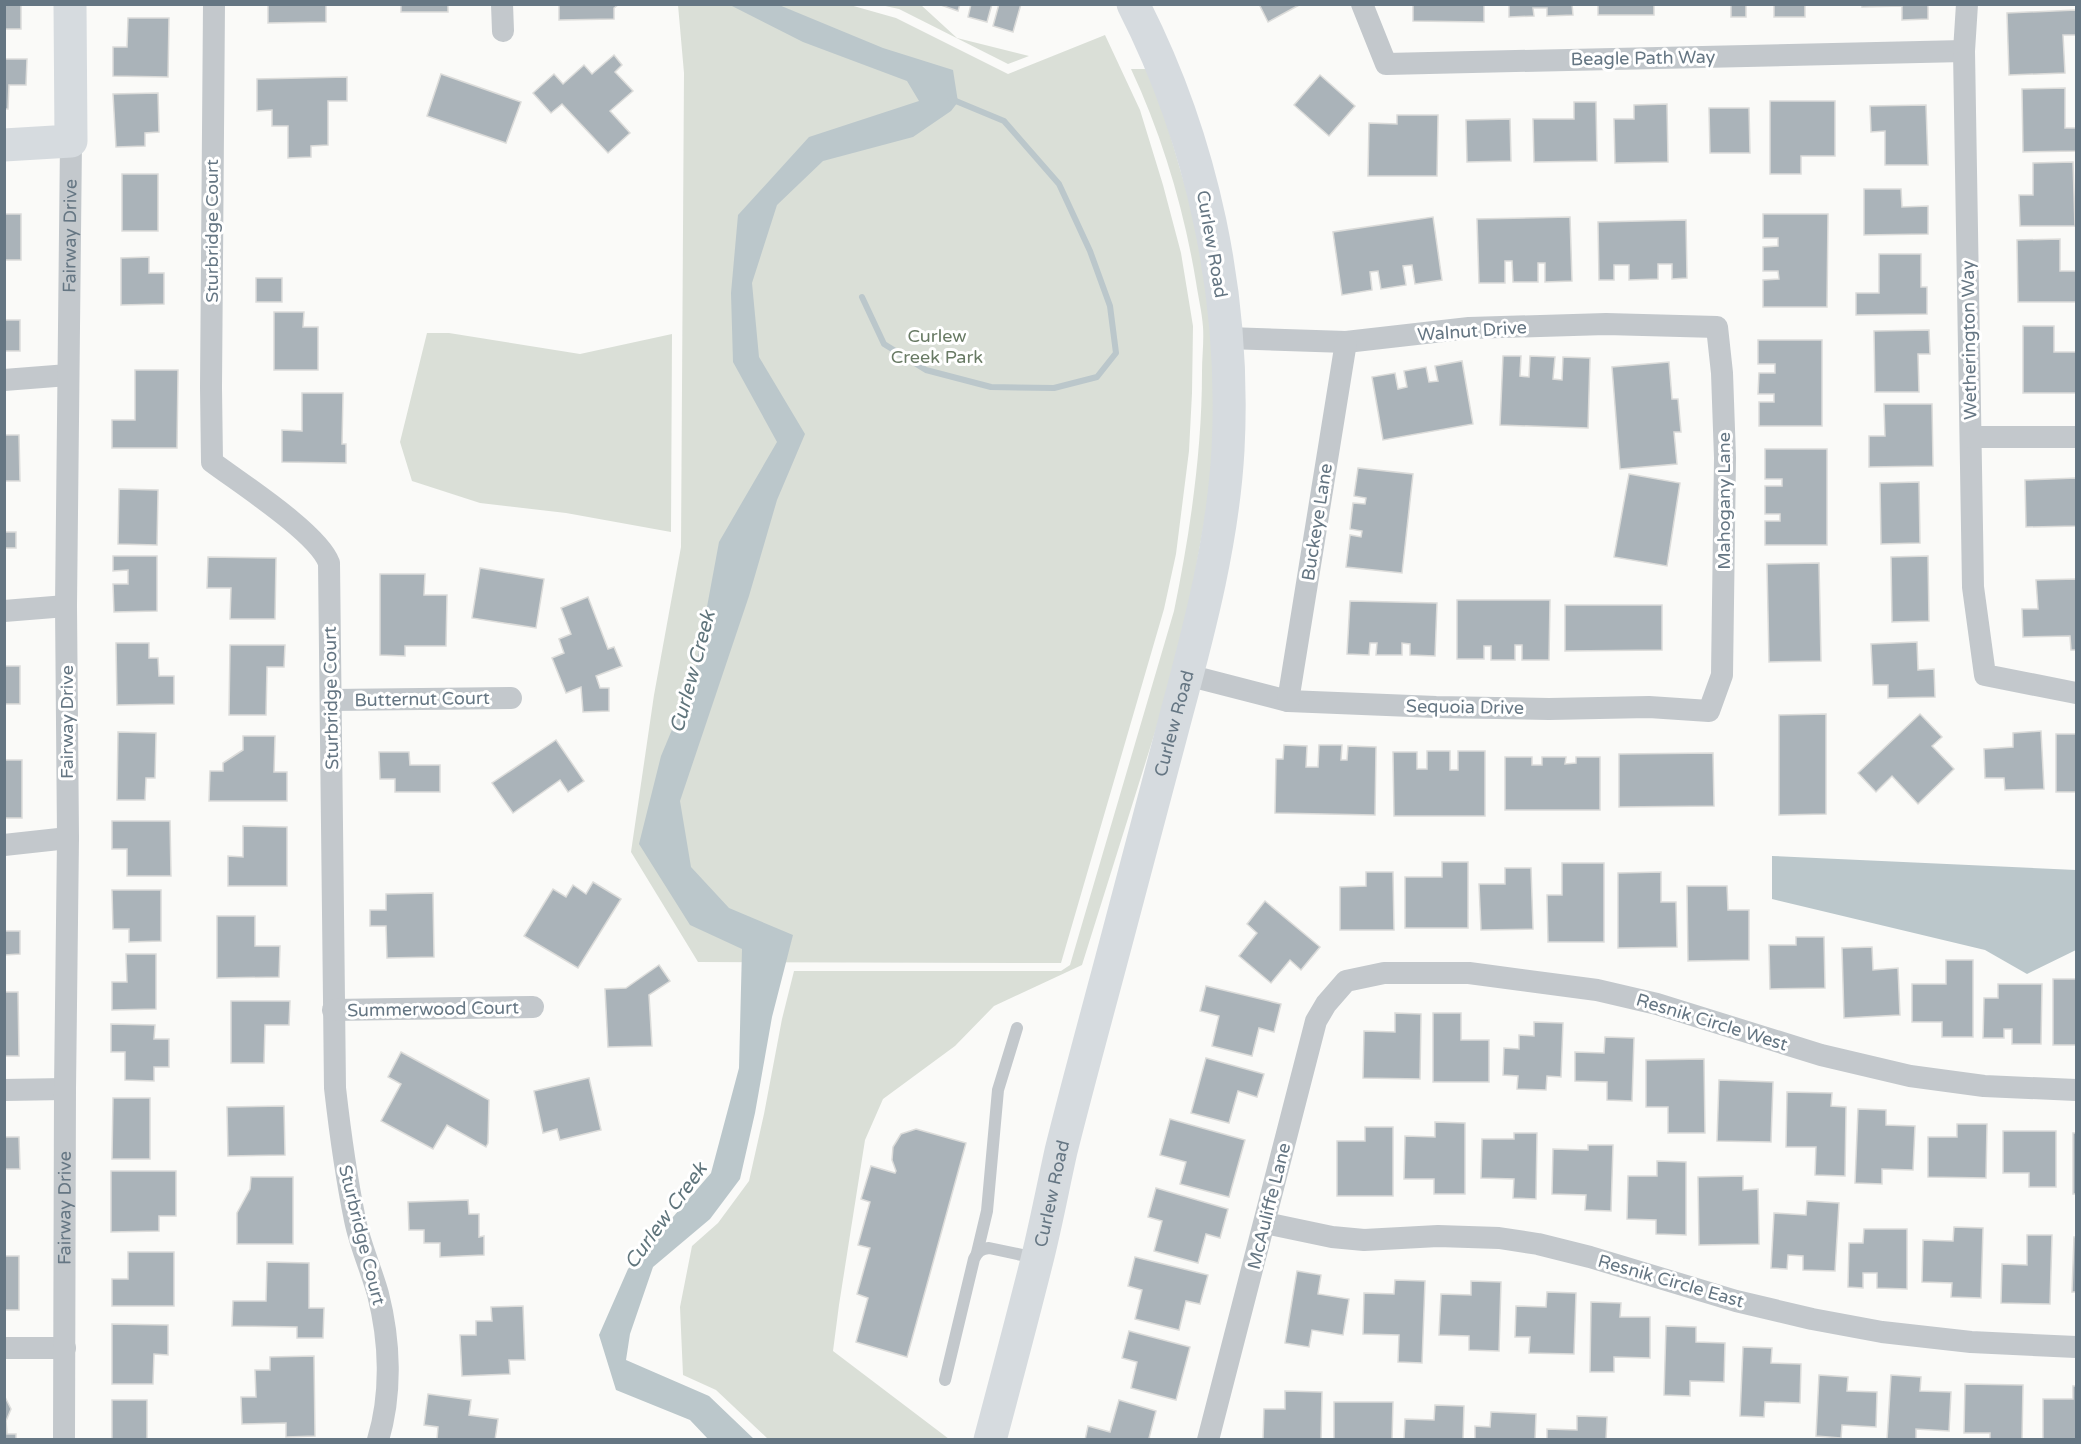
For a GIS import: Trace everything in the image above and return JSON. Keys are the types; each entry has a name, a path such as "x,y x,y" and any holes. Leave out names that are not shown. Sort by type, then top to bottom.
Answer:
{"main road":[{"name":"Fairway Drive","path":"70,4 71,141"},
{"name":"Curlew Road","path":"990,1440 1037,1258 1062,1149 1187,675 1212,570 1228,451 1227,338 1213,236 1203,190 1174,98 1154,46 1133,4"},
{"path":"4,145 71,141"}],"street":[{"name":"Sturbridge Court","path":"214,4 212,462 308,534 326,553 329,563 335,1088 344,1163 356,1223 378,1295 385,1328 388,1371 386,1402 378,1440"},
{"path":"502,4 503,31"},
{"name":"Beagle Path Way","path":"1362,4 1386,64 1964,51"},
{"name":"Wetherington Way","path":"1967,4 1964,51 1973,587 1985,675 2076,693"},
{"name":"Fairway Drive","path":"64,1440 68,838 66,606 71,141"},
{"name":"Walnut Drive","path":"1227,338 1346,342 1469,328 1606,324 1718,327"},
{"name":"Mahogany Lane","path":"1718,327 1725,458 1722,675"},
{"name":"Buckeye Lane","path":"1288,701 1346,342"},
{"path":"4,380 68,375"},
{"path":"1971,437 2076,438"},
{"path":"4,611 66,606"},
{"name":"Sequoia Drive","path":"1187,675 1288,701 1526,709 1649,706 1709,711 1722,675"},
{"name":"Butternut Court","path":"332,700 511,698"},
{"path":"4,845 68,838"},
{"name":"Resnik Circle West","path":"1346,981 1384,973 1469,973 1597,990 1657,1004 1821,1055 1910,1076 1984,1086 2076,1090"},
{"name":"McAuliffe Lane","path":"1208,1440 1316,1021 1326,1004 1346,981"},
{"name":"Summerwood Court","path":"333,1010 532,1007"},
{"path":"4,1090 65,1089"},
{"name":"Resnik Circle East","path":"1265,1223 1332,1238 1364,1240 1438,1236 1498,1238 1528,1242 1590,1257 1736,1301 1812,1319 1882,1332 1971,1342 2076,1347"},
{"path":"4,1348 64,1348"}],"lane":[{"path":"945,1380 987,1211 998,1090 1017,1028"},
{"path":"977,1253 989,1248 1037,1258"}],"green space":[{"name":"Curlew Creek Park","path":"678,5 850,5 896,18 1008,74 1105,35 1140,110 1181,253 1193,326 1189,451 1176,554 1164,609 1061,963 698,962 631,852 654,695 681,547 684,73"},
{"path":"881,5 921,5 957,38 1029,56 1008,64 899,9"},
{"path":"1131,69 1151,69 1208,265 1217,451 1182,646 1082,965 994,1006 955,1046 883,1099 865,1140 833,1351 949,1439 768,1439 716,1390 683,1375 680,1307 692,1246 718,1223 749,1181 794,971 1061,971 1070,965 1174,611 1190,522 1197,462 1203,327 1191,255 1171,173 1153,120"},
{"path":"427,333 449,333 580,354 672,334 671,532 566,513 480,503 412,481 400,442"}],"shaded area":[{"path":"730,5 779,5 883,48 953,70 958,102 951,111 913,137 823,161 777,205 752,283 759,357 805,434 777,500 749,596 680,801 691,867 729,908 793,935 772,1017 755,1113 740,1179 710,1219 653,1267 630,1334 626,1360 709,1396 755,1440 708,1439 690,1420 616,1390 599,1335 628,1269 711,1173 739,1068 742,949 690,925 639,844 661,756 694,677 719,542 777,442 733,362 731,293 738,215 809,137 919,101 907,81 803,42"},
{"path":"1772,856 2076,870 2076,950 2027,974 1985,950 1772,899"}],"building":[{"path":"4,4 21,4 21,29 4,29"},
{"path":"268,4 326,4 326,22 268,23"},
{"path":"401,4 448,4 448,12 401,12"},
{"path":"559,4 619,4 614,8 614,19 559,20"},
{"path":"938,4 960,4 958,11"},
{"path":"971,4 992,4 987,22 968,17"},
{"path":"999,4 1021,4 1013,32 993,26"},
{"path":"1259,4 1301,4 1268,22"},
{"path":"1413,4 1484,4 1484,22 1413,21"},
{"path":"1509,4 1572,4 1573,15 1547,16 1547,8 1533,8 1534,16 1509,17"},
{"path":"1598,4 1654,4 1654,15 1598,15"},
{"path":"1731,4 1746,4 1746,17 1731,17"},
{"path":"1774,4 1805,4 1805,17 1774,17"},
{"path":"1862,4 1928,4 1928,19 1902,20 1902,6 1862,7"},
{"path":"2076,10 2076,35 2063,35 2065,73 2009,75 2007,13"},
{"path":"128,18 169,18 168,77 113,76 113,47 127,47"},
{"path":"614,55 622,65 615,72 633,91 610,111 630,133 608,153 562,104 551,113 533,93 554,74 563,84 584,65 592,74"},
{"path":"4,59 27,59 26,85 9,85 8,109 4,109"},
{"path":"441,74 521,102 506,143 427,116"},
{"path":"1320,75 1355,106 1329,136 1294,105"},
{"path":"347,77 347,101 328,101 328,145 311,146 311,157 288,158 288,126 272,126 272,110 257,111 257,79"},
{"path":"2065,88 2065,128 2076,128 2076,151 2023,152 2022,89"},
{"path":"158,93 159,132 145,133 145,146 116,147 113,94"},
{"path":"1770,101 1835,101 1835,156 1801,156 1801,174 1770,174"},
{"path":"1574,102 1596,102 1597,161 1534,162 1533,119 1574,119"},
{"path":"1667,104 1668,162 1615,163 1614,119 1634,119 1634,105"},
{"path":"1926,105 1928,165 1885,165 1885,131 1871,132 1870,106"},
{"path":"1709,108 1749,108 1750,153 1710,153"},
{"path":"1397,115 1438,115 1437,176 1368,176 1369,123 1397,124"},
{"path":"1510,119 1511,161 1467,162 1466,120"},
{"path":"2073,162 2075,226 2020,226 2019,195 2033,195 2033,163"},
{"path":"122,174 158,174 158,231 122,231"},
{"path":"1864,189 1901,189 1902,207 1928,206 1928,234 1864,235"},
{"path":"4,214 21,214 21,260 4,260"},
{"path":"1763,214 1828,214 1827,307 1763,307 1763,280 1779,279 1778,271 1763,271 1763,247 1778,246 1778,238 1763,238"},
{"path":"1433,217 1442,280 1415,284 1412,265 1403,266 1406,285 1381,289 1378,271 1370,272 1372,290 1342,295 1333,232"},
{"path":"1570,217 1572,281 1545,282 1545,263 1538,263 1538,282 1513,282 1512,261 1505,261 1505,283 1479,283 1477,219"},
{"path":"1686,220 1687,278 1672,279 1672,264 1658,264 1658,279 1629,280 1629,265 1614,265 1614,280 1599,280 1598,222"},
{"path":"2060,239 2060,271 2076,271 2076,302 2018,302 2017,240"},
{"path":"1879,254 1921,254 1921,287 1927,287 1927,314 1856,315 1856,293 1879,293"},
{"path":"149,257 149,273 164,273 164,304 121,305 121,258"},
{"path":"256,278 282,278 282,302 256,302"},
{"path":"274,312 304,312 303,327 318,327 318,370 274,370"},
{"path":"4,320 20,320 20,351 4,351"},
{"path":"2023,326 2054,326 2054,352 2076,352 2076,393 2023,393"},
{"path":"1929,330 1930,354 1918,354 1919,392 1875,392 1874,331"},
{"path":"1758,340 1822,340 1822,426 1759,426 1759,402 1774,402 1774,394 1758,394 1759,373 1775,373 1775,364 1758,364"},
{"path":"1503,356 1521,356 1520,376 1529,377 1530,356 1555,357 1553,379 1562,380 1563,357 1590,358 1588,428 1500,425"},
{"path":"1462,361 1473,424 1383,440 1372,377 1395,373 1398,389 1407,387 1404,371 1426,367 1429,382 1438,381 1435,366"},
{"path":"1669,362 1672,399 1678,399 1681,432 1674,432 1677,464 1620,469 1612,367"},
{"path":"135,370 178,370 177,448 112,448 112,420 135,420"},
{"path":"302,393 343,393 342,444 346,444 346,463 282,462 282,430 302,431"},
{"path":"1884,404 1932,404 1933,466 1869,467 1869,436 1885,436"},
{"path":"4,435 19,435 20,481 4,481"},
{"path":"1765,449 1827,449 1827,545 1765,545 1765,521 1780,521 1780,514 1765,514 1765,486 1782,486 1782,479 1765,479"},
{"path":"1358,468 1413,474 1402,573 1346,567 1350,535 1361,537 1362,531 1350,529 1353,503 1365,504 1366,498 1354,496"},
{"path":"1629,474 1680,483 1667,566 1614,557"},
{"path":"2076,478 2076,526 2026,527 2025,480"},
{"path":"1919,482 1920,543 1881,544 1880,483"},
{"path":"119,489 158,490 157,545 118,544"},
{"path":"4,532 16,532 16,548 4,548"},
{"path":"113,556 157,556 157,611 114,612 113,584 128,584 128,570 113,571"},
{"path":"1928,556 1929,621 1892,622 1891,557"},
{"path":"208,557 276,558 275,619 230,619 231,588 207,588"},
{"path":"1819,563 1821,661 1769,662 1767,564"},
{"path":"480,568 544,579 536,628 472,618"},
{"path":"380,574 425,574 424,595 447,595 446,646 405,646 405,656 380,655"},
{"path":"2076,579 2076,650 2071,650 2070,636 2023,637 2022,609 2038,609 2036,580"},
{"path":"588,597 608,649 614,647 622,666 596,676 600,688 609,688 609,711 583,712 581,687 566,693 552,658 564,653 559,639 571,634 561,608"},
{"path":"1457,600 1550,600 1549,660 1522,660 1522,645 1515,645 1515,660 1491,660 1491,646 1484,646 1484,659 1457,659"},
{"path":"1350,601 1437,603 1435,656 1410,655 1410,644 1402,643 1402,655 1376,655 1377,643 1370,643 1369,655 1347,654"},
{"path":"1565,605 1662,605 1662,650 1565,651"},
{"path":"1917,642 1918,670 1934,669 1935,697 1888,698 1888,685 1873,685 1871,644"},
{"path":"116,643 149,643 149,658 158,658 159,676 174,676 174,704 117,705"},
{"path":"230,645 285,645 284,667 267,667 266,715 229,715"},
{"path":"4,666 20,666 20,704 4,704"},
{"path":"1826,714 1826,814 1779,815 1779,715"},
{"path":"1920,714 1942,737 1932,746 1954,769 1918,804 1892,776 1876,792 1858,773"},
{"path":"2041,731 2044,789 2005,790 2004,778 1985,778 1984,749 2013,747 2013,733"},
{"path":"118,732 156,733 155,778 146,778 145,800 117,800"},
{"path":"2056,734 2076,734 2076,792 2056,792"},
{"path":"243,736 275,736 274,772 287,772 287,801 209,801 210,771 223,771 223,763 243,750"},
{"path":"556,740 584,781 568,792 560,780 513,813 492,783"},
{"path":"1284,745 1307,746 1306,767 1318,767 1319,745 1342,745 1341,760 1347,760 1348,746 1376,747 1375,815 1275,813 1276,759 1283,759"},
{"path":"1427,751 1450,751 1450,770 1458,770 1458,751 1485,751 1485,816 1394,816 1393,752 1417,752 1417,769 1427,769"},
{"path":"379,752 409,752 410,765 440,765 440,792 395,792 395,779 380,779"},
{"path":"1713,753 1714,806 1619,807 1619,754"},
{"path":"1505,757 1532,757 1532,765 1542,765 1542,757 1566,757 1565,764 1576,763 1576,757 1600,757 1600,810 1505,810"},
{"path":"4,760 22,760 22,818 4,818"},
{"path":"112,821 170,821 171,876 127,876 127,849 112,849"},
{"path":"243,826 287,827 287,886 228,886 228,856 243,857"},
{"path":"1442,862 1468,862 1468,928 1405,928 1405,877 1442,877"},
{"path":"1562,863 1604,863 1604,942 1548,942 1547,895 1562,895"},
{"path":"1505,868 1531,868 1533,929 1481,930 1479,884 1505,884"},
{"path":"1366,872 1393,872 1394,930 1340,930 1340,887 1366,886"},
{"path":"1661,872 1661,902 1676,902 1677,947 1618,948 1618,873"},
{"path":"593,882 621,899 578,968 524,936 553,889 566,897 573,885 586,894"},
{"path":"1687,886 1727,886 1728,910 1749,910 1749,960 1688,961"},
{"path":"112,890 161,890 161,941 129,942 129,929 113,929"},
{"path":"433,893 434,957 387,958 386,926 370,926 370,910 386,910 386,894"},
{"path":"1265,901 1320,947 1301,970 1290,960 1271,983 1239,956 1257,933 1247,924"},
{"path":"217,916 255,916 255,946 280,946 279,977 217,978"},
{"path":"4,931 20,931 20,954 4,955"},
{"path":"1796,937 1824,937 1825,988 1770,989 1769,945 1796,945"},
{"path":"1872,947 1873,970 1898,968 1900,1015 1844,1018 1842,948"},
{"path":"126,954 156,954 156,1009 112,1010 112,982 127,982"},
{"path":"1946,960 1973,960 1973,1037 1942,1037 1942,1022 1912,1022 1912,984 1946,984"},
{"path":"659,965 670,981 649,995 652,1046 608,1047 605,989 626,988"},
{"path":"2053,979 2076,979 2076,1045 2053,1045"},
{"path":"1998,984 2042,984 2041,1044 2012,1044 2012,1029 2004,1029 2004,1038 1983,1038 1984,998 1998,998"},
{"path":"1206,986 1281,1004 1274,1032 1259,1028 1252,1056 1212,1046 1219,1016 1200,1011"},
{"path":"4,992 18,992 19,1056 4,1056"},
{"path":"231,1001 290,1001 289,1025 265,1025 264,1063 231,1063"},
{"path":"1395,1013 1421,1014 1420,1079 1363,1078 1364,1031 1395,1032"},
{"path":"1433,1013 1461,1013 1461,1040 1489,1040 1489,1082 1433,1082"},
{"path":"1534,1022 1563,1023 1561,1077 1547,1076 1546,1090 1517,1089 1518,1076 1503,1075 1504,1048 1519,1049 1519,1035 1534,1036"},
{"path":"111,1024 155,1025 154,1039 169,1039 169,1067 154,1067 154,1081 125,1080 125,1052 111,1052"},
{"path":"1605,1037 1634,1038 1632,1101 1607,1100 1607,1082 1575,1081 1575,1052 1604,1053"},
{"path":"401,1052 489,1100 486,1147 447,1125 433,1149 381,1121 401,1084 388,1077"},
{"path":"1206,1058 1264,1074 1257,1097 1238,1091 1229,1123 1191,1113"},
{"path":"1704,1059 1705,1133 1668,1133 1668,1107 1646,1107 1646,1060"},
{"path":"589,1078 601,1130 560,1140 557,1129 543,1133 534,1091"},
{"path":"1719,1080 1773,1082 1771,1142 1717,1141"},
{"path":"1787,1092 1832,1093 1831,1106 1846,1107 1845,1176 1815,1175 1816,1147 1786,1147"},
{"path":"113,1098 150,1098 150,1159 112,1159"},
{"path":"284,1106 285,1155 228,1156 227,1107"},
{"path":"1858,1109 1886,1110 1886,1125 1915,1126 1913,1170 1882,1169 1882,1184 1855,1183"},
{"path":"1170,1119 1245,1140 1229,1197 1180,1184 1186,1162 1160,1155"},
{"path":"1435,1122 1465,1123 1465,1194 1434,1194 1434,1179 1404,1179 1405,1136 1435,1137"},
{"path":"1957,1124 1987,1124 1986,1178 1928,1177 1928,1137 1957,1137"},
{"path":"1365,1127 1393,1127 1393,1196 1337,1196 1337,1141 1365,1141"},
{"path":"916,1129 966,1143 907,1357 856,1342 868,1298 857,1294 870,1248 858,1245 870,1202 861,1199 871,1166 895,1173 892,1160 893,1147 901,1134"},
{"path":"2003,1131 2056,1131 2056,1187 2029,1187 2029,1173 2003,1173"},
{"path":"1514,1133 1537,1133 1536,1199 1513,1198 1514,1179 1481,1178 1482,1139 1514,1139"},
{"path":"2073,1133 2076,1133 2076,1194 2073,1194"},
{"path":"4,1137 19,1137 20,1169 5,1169 4,1201"},
{"path":"1588,1145 1613,1145 1611,1211 1585,1210 1586,1195 1552,1194 1553,1149 1588,1150"},
{"path":"1657,1161 1686,1162 1686,1235 1656,1234 1656,1220 1627,1219 1628,1176 1657,1176"},
{"path":"111,1171 176,1171 176,1216 159,1216 159,1231 111,1232"},
{"path":"1743,1176 1743,1190 1758,1189 1759,1244 1699,1245 1698,1177"},
{"path":"251,1177 293,1177 293,1244 237,1244 237,1213 250,1189"},
{"path":"1156,1188 1228,1209 1220,1238 1206,1234 1198,1263 1154,1251 1162,1221 1148,1217"},
{"path":"468,1200 469,1214 479,1214 479,1237 484,1236 484,1255 440,1257 440,1243 424,1243 424,1230 409,1230 408,1202"},
{"path":"1807,1201 1839,1203 1835,1271 1803,1270 1803,1256 1788,1255 1787,1269 1771,1268 1774,1213 1806,1215"},
{"path":"1954,1227 1983,1228 1981,1298 1951,1297 1952,1283 1922,1282 1923,1240 1953,1241"},
{"path":"1864,1229 1907,1229 1907,1289 1877,1288 1877,1273 1863,1273 1863,1288 1848,1287 1849,1243 1863,1243"},
{"path":"2027,1235 2052,1235 2050,1304 2001,1303 2002,1264 2027,1265"},
{"path":"2074,1237 2076,1237 2076,1292 2072,1292"},
{"path":"128,1252 174,1252 174,1306 112,1306 112,1279 128,1279"},
{"path":"4,1256 19,1256 19,1310 4,1310"},
{"path":"1135,1257 1208,1275 1200,1304 1186,1301 1179,1330 1135,1319 1142,1290 1128,1286"},
{"path":"267,1262 309,1263 309,1308 324,1308 323,1338 297,1338 297,1327 232,1326 233,1301 266,1301"},
{"path":"1297,1271 1321,1275 1318,1294 1349,1299 1343,1335 1312,1330 1309,1347 1285,1343"},
{"path":"1395,1280 1425,1281 1422,1363 1398,1362 1399,1335 1363,1334 1364,1293 1394,1294"},
{"path":"1471,1281 1501,1282 1499,1351 1469,1350 1469,1336 1439,1335 1441,1294 1471,1295"},
{"path":"1547,1292 1576,1293 1574,1354 1529,1353 1530,1337 1515,1337 1516,1306 1546,1307"},
{"path":"1591,1302 1621,1303 1620,1317 1650,1317 1650,1358 1614,1357 1614,1372 1590,1372"},
{"path":"523,1306 525,1360 509,1360 510,1374 462,1376 460,1335 476,1335 476,1321 492,1321 491,1307"},
{"path":"112,1324 168,1325 168,1355 154,1354 153,1384 112,1384"},
{"path":"1666,1326 1696,1327 1696,1342 1725,1343 1724,1382 1690,1381 1690,1396 1664,1395"},
{"path":"1129,1331 1190,1347 1176,1400 1131,1388 1137,1362 1122,1358"},
{"path":"1743,1347 1772,1348 1771,1363 1801,1364 1800,1403 1765,1402 1764,1417 1740,1416"},
{"path":"314,1356 315,1436 286,1437 286,1423 242,1424 241,1397 256,1397 255,1370 270,1370 270,1357"},
{"path":"1819,1375 1848,1377 1847,1391 1877,1392 1876,1427 1842,1425 1841,1438 1816,1436"},
{"path":"1891,1375 1921,1377 1920,1391 1951,1392 1949,1431 1916,1429 1916,1440 1887,1440"},
{"path":"1965,1384 2023,1385 2022,1440 1990,1440 1990,1433 1964,1433"},
{"path":"2073,1386 2076,1386 2076,1440 2043,1440 2043,1399 2073,1399"},
{"path":"1285,1391 1322,1392 1321,1440 1263,1440 1264,1409 1285,1409"},
{"path":"428,1394 471,1400 469,1415 498,1419 495,1440 437,1440 438,1427 424,1425"},
{"path":"4,1395 11,1409 6,1421 7,1434 16,1434 16,1440 4,1440"},
{"path":"112,1400 147,1400 147,1440 112,1440"},
{"path":"1119,1400 1156,1411 1149,1438 1153,1440 1085,1440 1088,1426 1110,1432"},
{"path":"1334,1402 1393,1402 1392,1440 1334,1440"},
{"path":"1435,1405 1464,1406 1463,1440 1404,1440 1405,1419 1434,1420"},
{"path":"1491,1412 1536,1414 1535,1440 1475,1440 1475,1426 1490,1427"},
{"path":"1577,1416 1607,1417 1606,1440 1547,1440 1547,1429 1577,1430"}],"waterway":[{"path":"862,297 884,344 926,370 991,387 1054,388 1097,377 1116,353 1110,306 1090,251 1059,184 1004,121 951,99"}],"water label":[{"name":"Curlew Creek","path":"693,672"},
{"name":"Curlew Creek","path":"666,1216"}]}
